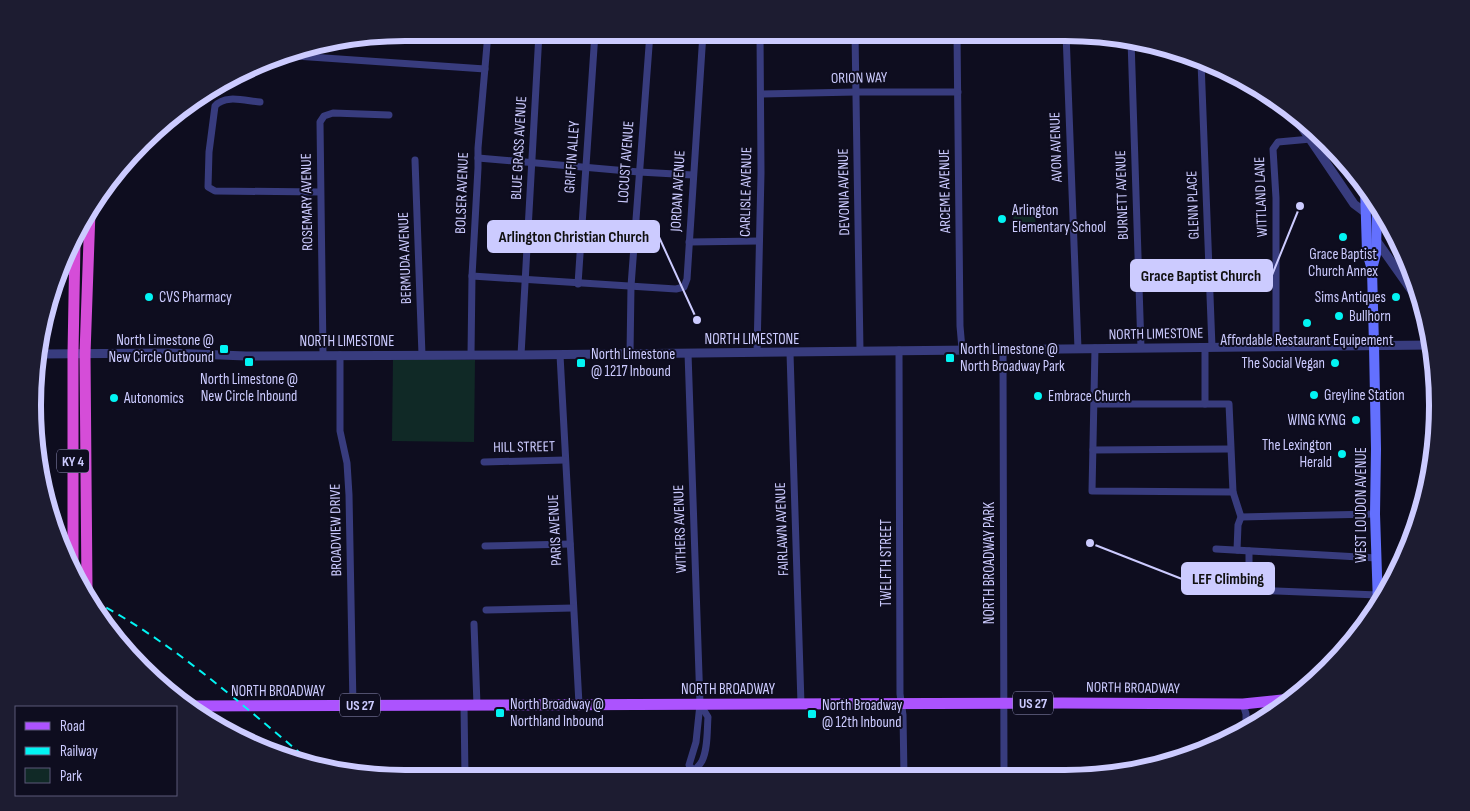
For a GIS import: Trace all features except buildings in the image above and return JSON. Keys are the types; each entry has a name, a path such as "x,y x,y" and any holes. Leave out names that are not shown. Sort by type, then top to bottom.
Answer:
{"highway":[{"name":"KY 4","path":"87,582 85,354 90,224"},
{"name":"KY 4","path":"73,554 73,354 76,251"}],"main road":[{"path":"1366,202 1367,252 1372,270"},
{"path":"1372,270 1376,254 1377,218"},
{"name":"WEST LOUDON AVENUE","path":"1372,270 1378,591"},
{"name":"NORTH BROADWAY","path":"200,706 1243,704 1275,702"},
{"name":"NORTH BROADWAY","path":"1265,703 1271,705"}],"street":[{"name":"BOLSER AVENUE","path":"471,355 472,276 478,140 487,41"},
{"name":"BLUE GRASS AVENUE","path":"521,355 539,41"},
{"name":"GRIFFIN ALLEY","path":"578,284 593,41"},
{"name":"LOCUST AVENUE","path":"630,354 631,286 649,41"},
{"name":"JORDAN AVENUE","path":"472,276 578,284 683,288 686,285 703,41"},
{"name":"CARLISLE AVENUE","path":"757,352 761,173 760,41"},
{"name":"DEVONIA AVENUE","path":"855,41 860,351"},
{"name":"ARCEME AVENUE","path":"957,41 960,343 962,349"},
{"name":"AVON AVENUE","path":"1066,41 1078,349"},
{"name":"BURNETT AVENUE","path":"1131,47 1141,348"},
{"path":"303,56 485,69"},
{"name":"GLENN PLACE","path":"1201,68 1208,347 1205,404"},
{"name":"ORION WAY","path":"761,94 958,92"},
{"path":"260,102 229,99 221,100 214,106 208,187 215,191 320,192"},
{"name":"ROSEMARY AVENUE","path":"323,355 320,122 324,116 333,113 389,115"},
{"path":"1306,133 1354,204 1366,213"},
{"name":"WITTLAND LANE","path":"1276,347 1276,199 1273,146 1282,141 1310,139"},
{"path":"478,158 693,175"},
{"name":"BERMUDA AVENUE","path":"415,160 422,355"},
{"path":"1376,240 1408,285"},
{"path":"689,242 759,241"},
{"path":"67,271 75,272"},
{"name":"NORTH LIMESTONE","path":"45,354 169,353 246,356 521,355 688,352 790,353 962,349 1424,346"},
{"path":"1096,348 1092,492 1233,492"},
{"name":"TWELFTH STREET","path":"899,350 900,695 902,704 904,770"},
{"name":"NORTH BROADWAY PARK","path":"1003,350 1004,770"},
{"name":"WITHERS AVENUE","path":"688,352 700,704"},
{"name":"FAIRLAWN AVENUE","path":"790,353 801,704"},
{"name":"PARIS AVENUE","path":"560,354 579,704"},
{"name":"BROADVIEW DRIVE","path":"340,355 340,432 350,495 353,706"},
{"path":"1094,404 1229,404 1233,492 1241,517 1238,525 1237,550"},
{"path":"1093,450 1230,449"},
{"name":"HILL STREET","path":"484,462 565,460"},
{"path":"1241,517 1375,514"},
{"path":"486,546 570,544"},
{"path":"1216,549 1377,558"},
{"path":"1249,551 1250,590 1372,600"},
{"path":"486,610 573,608"},
{"path":"474,624 477,704"},
{"path":"464,704 465,770"},
{"path":"696,770 703,758 708,717 700,704"},
{"path":"691,770 689,765 696,742 700,704"},
{"path":"1243,704 1246,722"}],"green space":[{"path":"1035,213 1036,231 1014,232 1013,214"},
{"path":"393,358 475,360 474,442 392,441"}],"railway":[{"path":"101,605 182,657 301,754"}],"place":[{"name":"Grace Baptist Church","path":"1300,206"},
{"name":"Arlington Elementary School","path":"1002,219"},
{"name":"Grace Baptist Church Annex","path":"1343,237"},
{"name":"CVS Pharmacy","path":"149,297"},
{"name":"Sims Antiques","path":"1396,297"},
{"name":"Bullhorn","path":"1339,316"},
{"name":"Arlington Christian Church","path":"697,320"},
{"name":"Affordable Restaurant Equipement","path":"1307,323"},
{"name":"North Limestone @ New Circle Outbound","path":"224,349"},
{"name":"North Limestone @ North Broadway Park","path":"950,358"},
{"name":"North Limestone @ New Circle Inbound","path":"249,362"},
{"name":"North Limestone @ 1217 Inbound","path":"581,363"},
{"name":"The Social Vegan","path":"1335,363"},
{"name":"Greyline Station","path":"1314,395"},
{"name":"Embrace Church","path":"1038,396"},
{"name":"Autonomics","path":"114,398"},
{"name":"WING KYNG","path":"1356,420"},
{"name":"The Lexington Herald","path":"1342,454"},
{"name":"LEF Climbing","path":"1090,543"},
{"name":"North Broadway @ Northland Inbound","path":"500,713"},
{"name":"North Broadway @ 12th Inbound","path":"812,714"}]}
